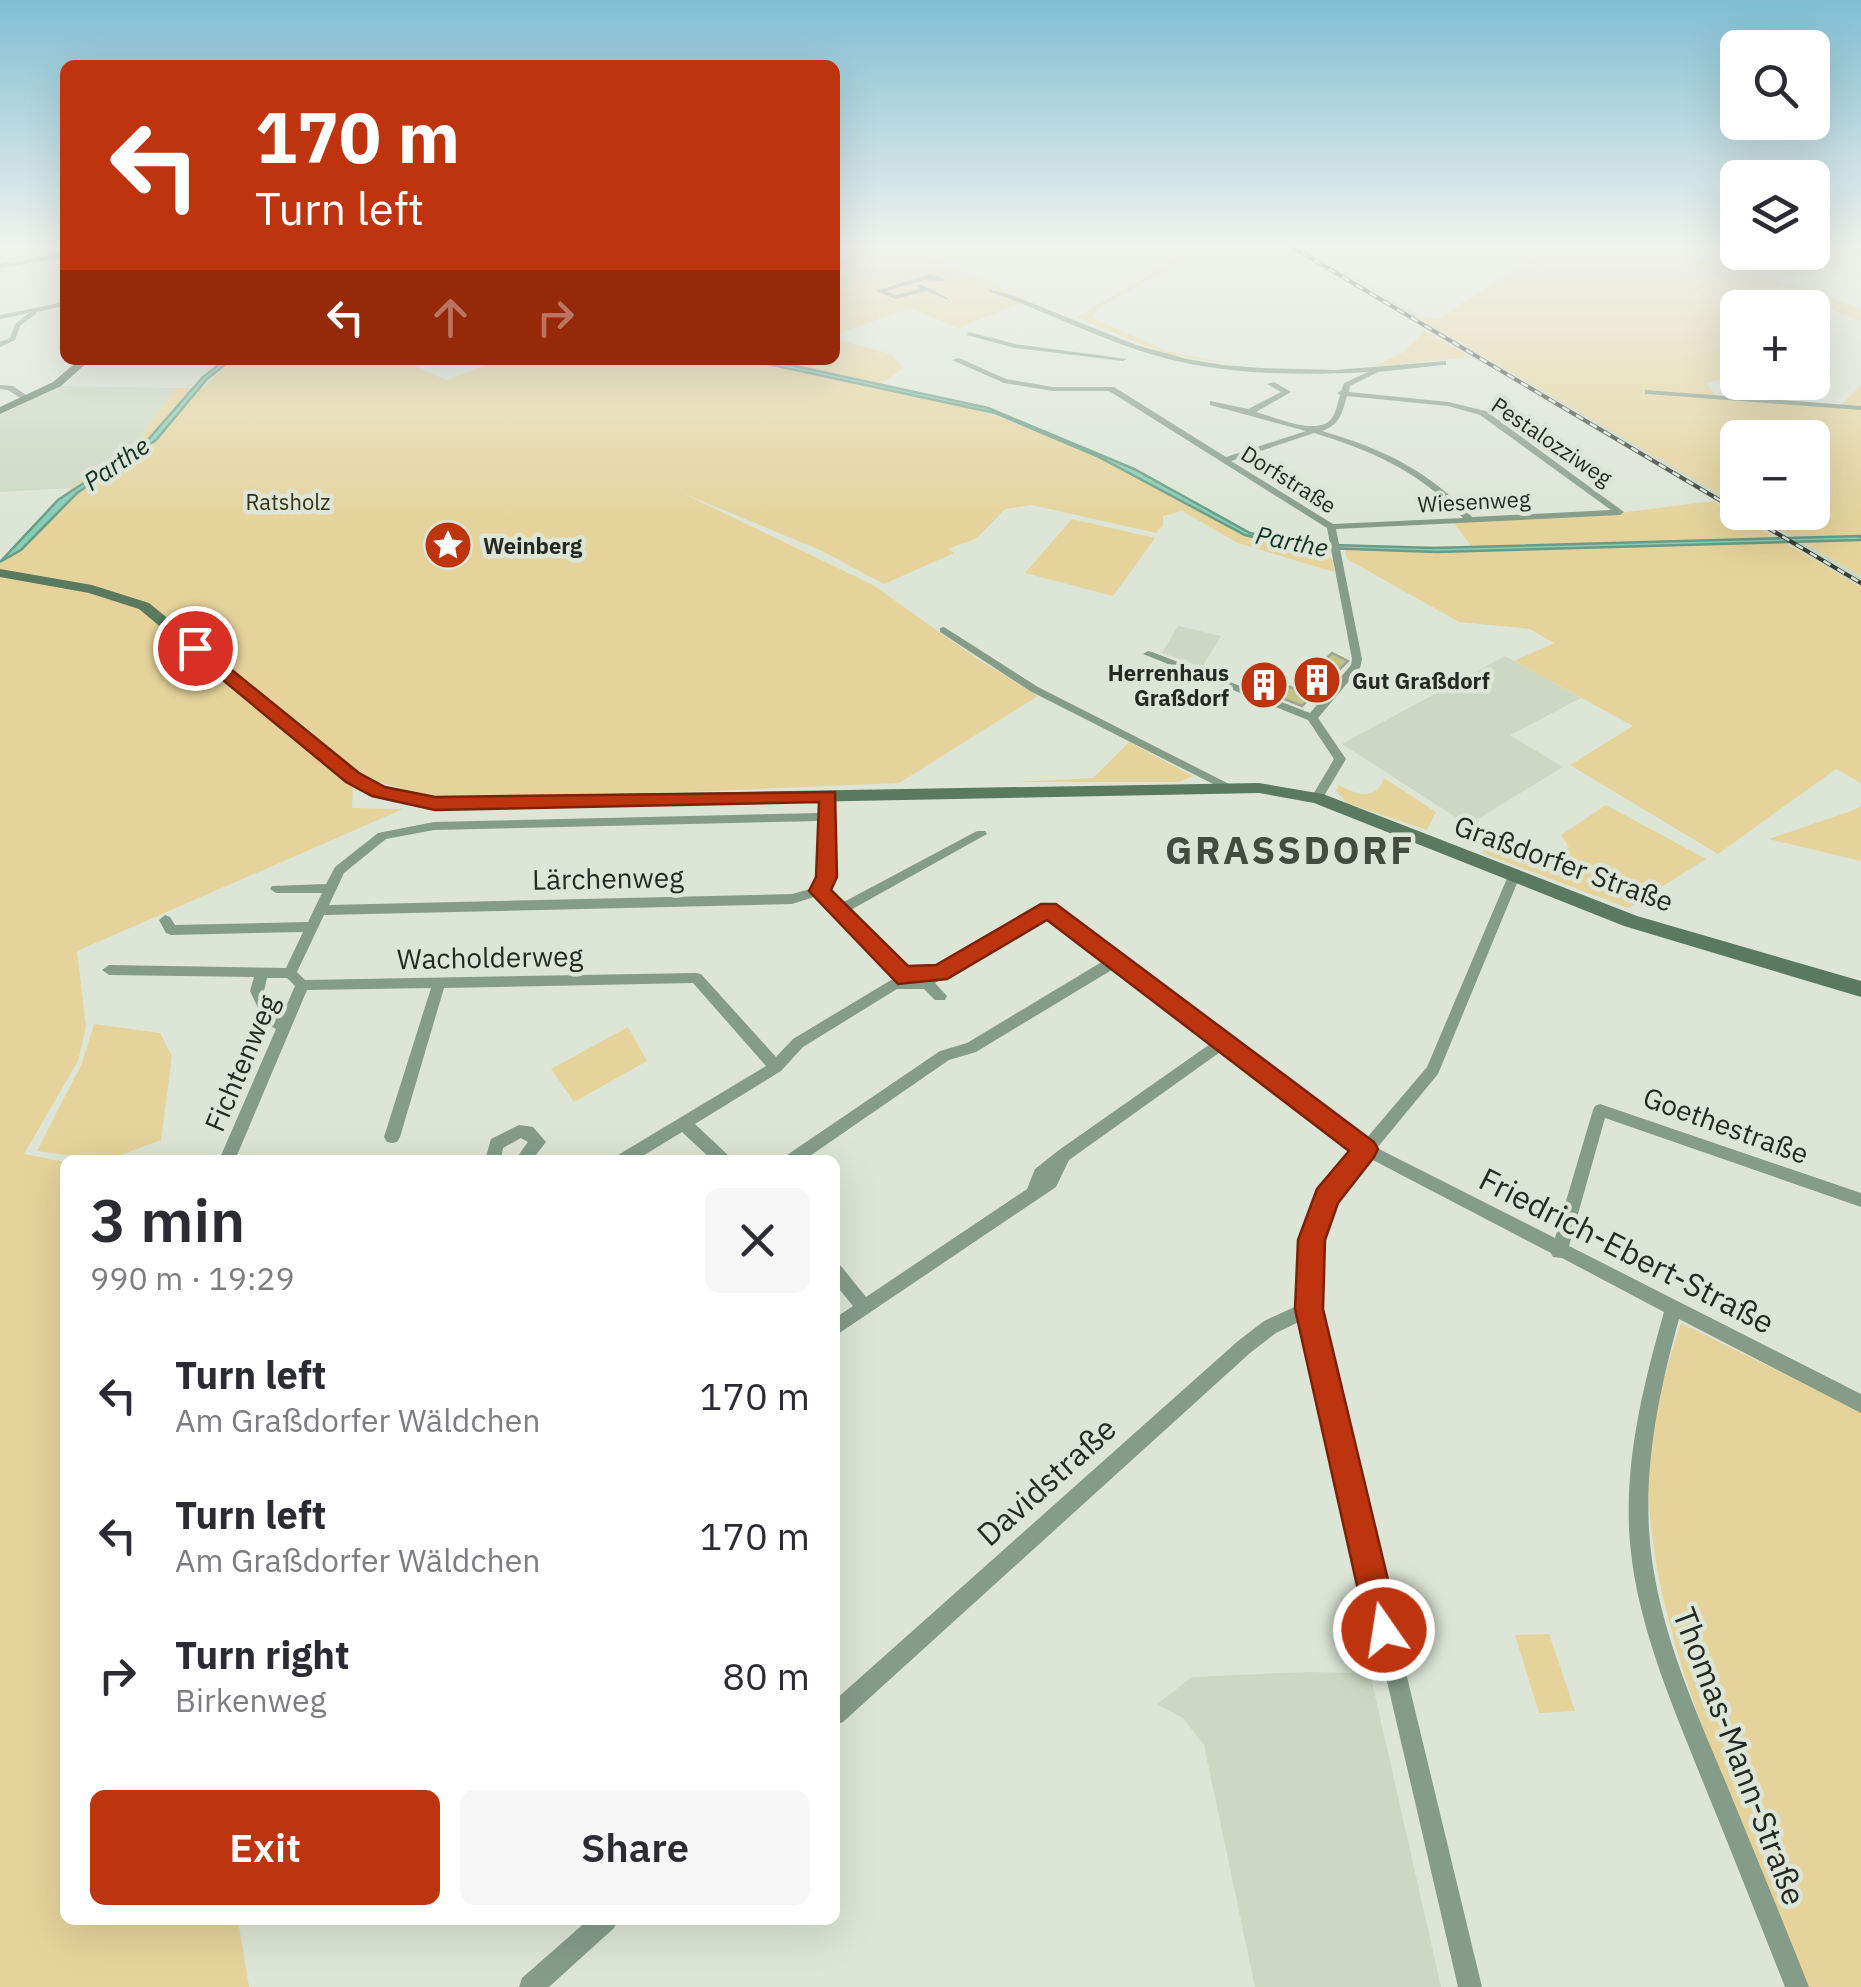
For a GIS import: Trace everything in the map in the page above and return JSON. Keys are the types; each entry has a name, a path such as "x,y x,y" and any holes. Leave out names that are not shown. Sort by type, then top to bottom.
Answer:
{"street":[{"path":"979,337 1014,346 1123,359"},
{"path":"1107,337 1214,366 1381,368 1443,363"},
{"path":"956,360 1004,381 1053,389 1111,389 1120,378 1130,346"},
{"path":"0,410 57,384 80,365"},
{"path":"1223,461 1316,432 1336,418 1341,394 1352,380 1381,368"},
{"path":"1250,412 1287,392 1270,384"},
{"path":"0,387 10,388 28,399"},
{"name":"Dorfstraße","path":"1111,389 1333,532 1356,666 1312,718"},
{"path":"1648,392 1861,408"},
{"name":"Pestalozziweg","path":"1341,394 1448,404 1482,413 1620,512"},
{"path":"1213,403 1377,452 1436,482 1469,519"},
{"name":"Wiesenweg","path":"1333,532 1469,519 1620,512"},
{"name":"Graßdorfer Straße","path":"2,573 92,589 144,606 353,778 379,792 435,803 1227,786 1316,798 1631,921 1861,989"},
{"path":"944,630 1034,689 1227,786"},
{"path":"1148,654 1312,718 1340,759 1316,798"},
{"path":"828,796 826,877 820,891 910,982 940,996"},
{"path":"296,979 313,927 339,870 382,836 434,826 827,818"},
{"path":"838,911 981,834"},
{"path":"1470,1987 1309,1309 1312,1240 1327,1197 1433,1070 1514,876"},
{"path":"276,889 331,888"},
{"name":"Lärchenweg","path":"322,910 792,899 820,891"},
{"name":"Friedrich-Ebert-Straße","path":"910,982 939,974 1048,910 1366,1149 1559,1252 1861,1404"},
{"path":"166,920 171,930 313,927"},
{"path":"799,1155 946,1055 971,1048 1115,961"},
{"name":"Wacholderweg","path":"109,970 262,972 296,979 439,983 696,978 776,1067"},
{"path":"262,972 257,991 270,1019 284,1026"},
{"name":"Fichtenweg","path":"229,1155 284,1026 296,979"},
{"path":"631,1155 776,1067 798,1043 910,982"},
{"path":"392,1137 439,983"},
{"path":"840,1324 1050,1182 1064,1155 1222,1042"},
{"name":"Goethestraße","path":"1559,1252 1600,1110 1861,1200"},
{"path":"684,1124 718,1155"},
{"path":"494,1155 496,1144 508,1136 528,1132 538,1142 528,1155"},
{"path":"840,1278 864,1307"},
{"name":"Thomas-Mann-Straße","path":"1674,1307 1646,1405 1640,1470 1639,1534 1652,1610 1676,1685 1797,1987"},
{"name":"Davidstraße","path":"840,1710 1244,1346 1270,1327 1309,1309"},
{"path":"531,1987 600,1925"}],"shaded area":[{"path":"1439,337 1455,337 1720,494 1720,503"},
{"path":"58,386 175,388 136,444 71,488 0,492 0,415"},
{"path":"1765,530 1781,530 1861,576 1861,587"},
{"path":"1178,626 1221,636 1202,667 1162,653"},
{"path":"1505,656 1581,698 1510,735 1563,767 1468,825 1342,744"},
{"path":"1370,1673 1441,1987 1255,1987 1204,1745 1183,1718 1157,1704 1192,1677"}],"green space":[{"path":"1123,337 1135,337 1170,352 1249,367 1165,354"},
{"path":"1419,337 1435,337 1471,357 1373,367 1403,352"},
{"path":"1451,337 1720,337 1720,379 1707,383 1720,400 1841,405 1861,385 1861,576 1781,530 1830,530 1830,420 1720,420 1720,494"},
{"path":"840,340 891,354 903,368 882,384 792,365 840,365"},
{"name":"Ratsholz","path":"227,365 413,365 446,380 487,365 770,365 936,399 999,417 1090,453 1238,532 1322,552 1333,560 1334,572 1238,543 1182,511 1163,516 1163,526 1156,533 1032,505 1005,509 977,538 948,549 954,553 884,584 820,550 680,492 873,585 973,656 1038,696 899,783 567,797 430,797 362,777 234,678 223,682 353,784 352,808 403,809 77,951 86,1027 78,1061 24,1154 60,1161 60,1925 239,1925 249,1987 0,1987 0,562 22,550 71,488 136,444 175,388 203,388"},
{"path":"1713,501 1720,505 1720,530 1763,530 1861,587 1861,783 1836,769 1718,854 1570,765 1633,726 1514,661 1554,643 1530,629 1459,622 1347,559 1344,547 1471,546 1454,523 1619,513"},
{"path":"1072,519 1155,538 1113,596 1025,573"},
{"path":"1129,742 1193,776 1179,782 1017,782 1093,778"},
{"path":"1384,778 1436,812 1427,830 1347,803 1336,791 1339,785 1371,793"},
{"path":"1606,805 1706,859 1628,908 1482,853 1489,840 1538,866 1569,847 1561,835"},
{"path":"1861,806 1861,861 1769,839 1854,810"},
{"path":"94,1024 160,1033 172,1056 161,1140 120,1155 37,1151 82,1063"},
{"path":"628,1027 647,1061 574,1102 551,1069"},
{"path":"1681,1323 1861,1412 1861,1987 1806,1987 1725,1787 1674,1641 1657,1569 1649,1499 1654,1419"},
{"path":"1549,1634 1575,1711 1539,1713 1515,1635"}],"water":[{"name":"Parthe","path":"225,365 207,379 156,440 77,493 21,550 0,562 58,500 146,442 203,377"},
{"path":"772,365 790,365 988,408 1134,469 1250,533 1299,544 1434,548 1861,536 1861,540 1437,552 1294,547 1245,535 1097,456 995,413"}],"building":[{"name":"Gut Graßdorf","path":"1332,653 1348,661 1302,706 1243,683 1253,672 1295,689"}],"railway":[{"path":"1444,337 1720,500"},
{"path":"1771,530 1861,583"}],"place":[{"name":"Weinberg","path":"448,545"},
{"name":"Gut Graßdorf","path":"1317,680"},
{"name":"Herrenhaus Graßdorf","path":"1264,685"}],"district":[{"name":"GRASSDORF","path":"1290,849"}],"route":[{"path":"195,648 353,778 379,792 408,799 435,803 828,796 826,877 820,891 906,978 917,971 939,974 1048,910 1366,1149 1327,1197 1312,1240 1309,1309 1384,1630"}]}
